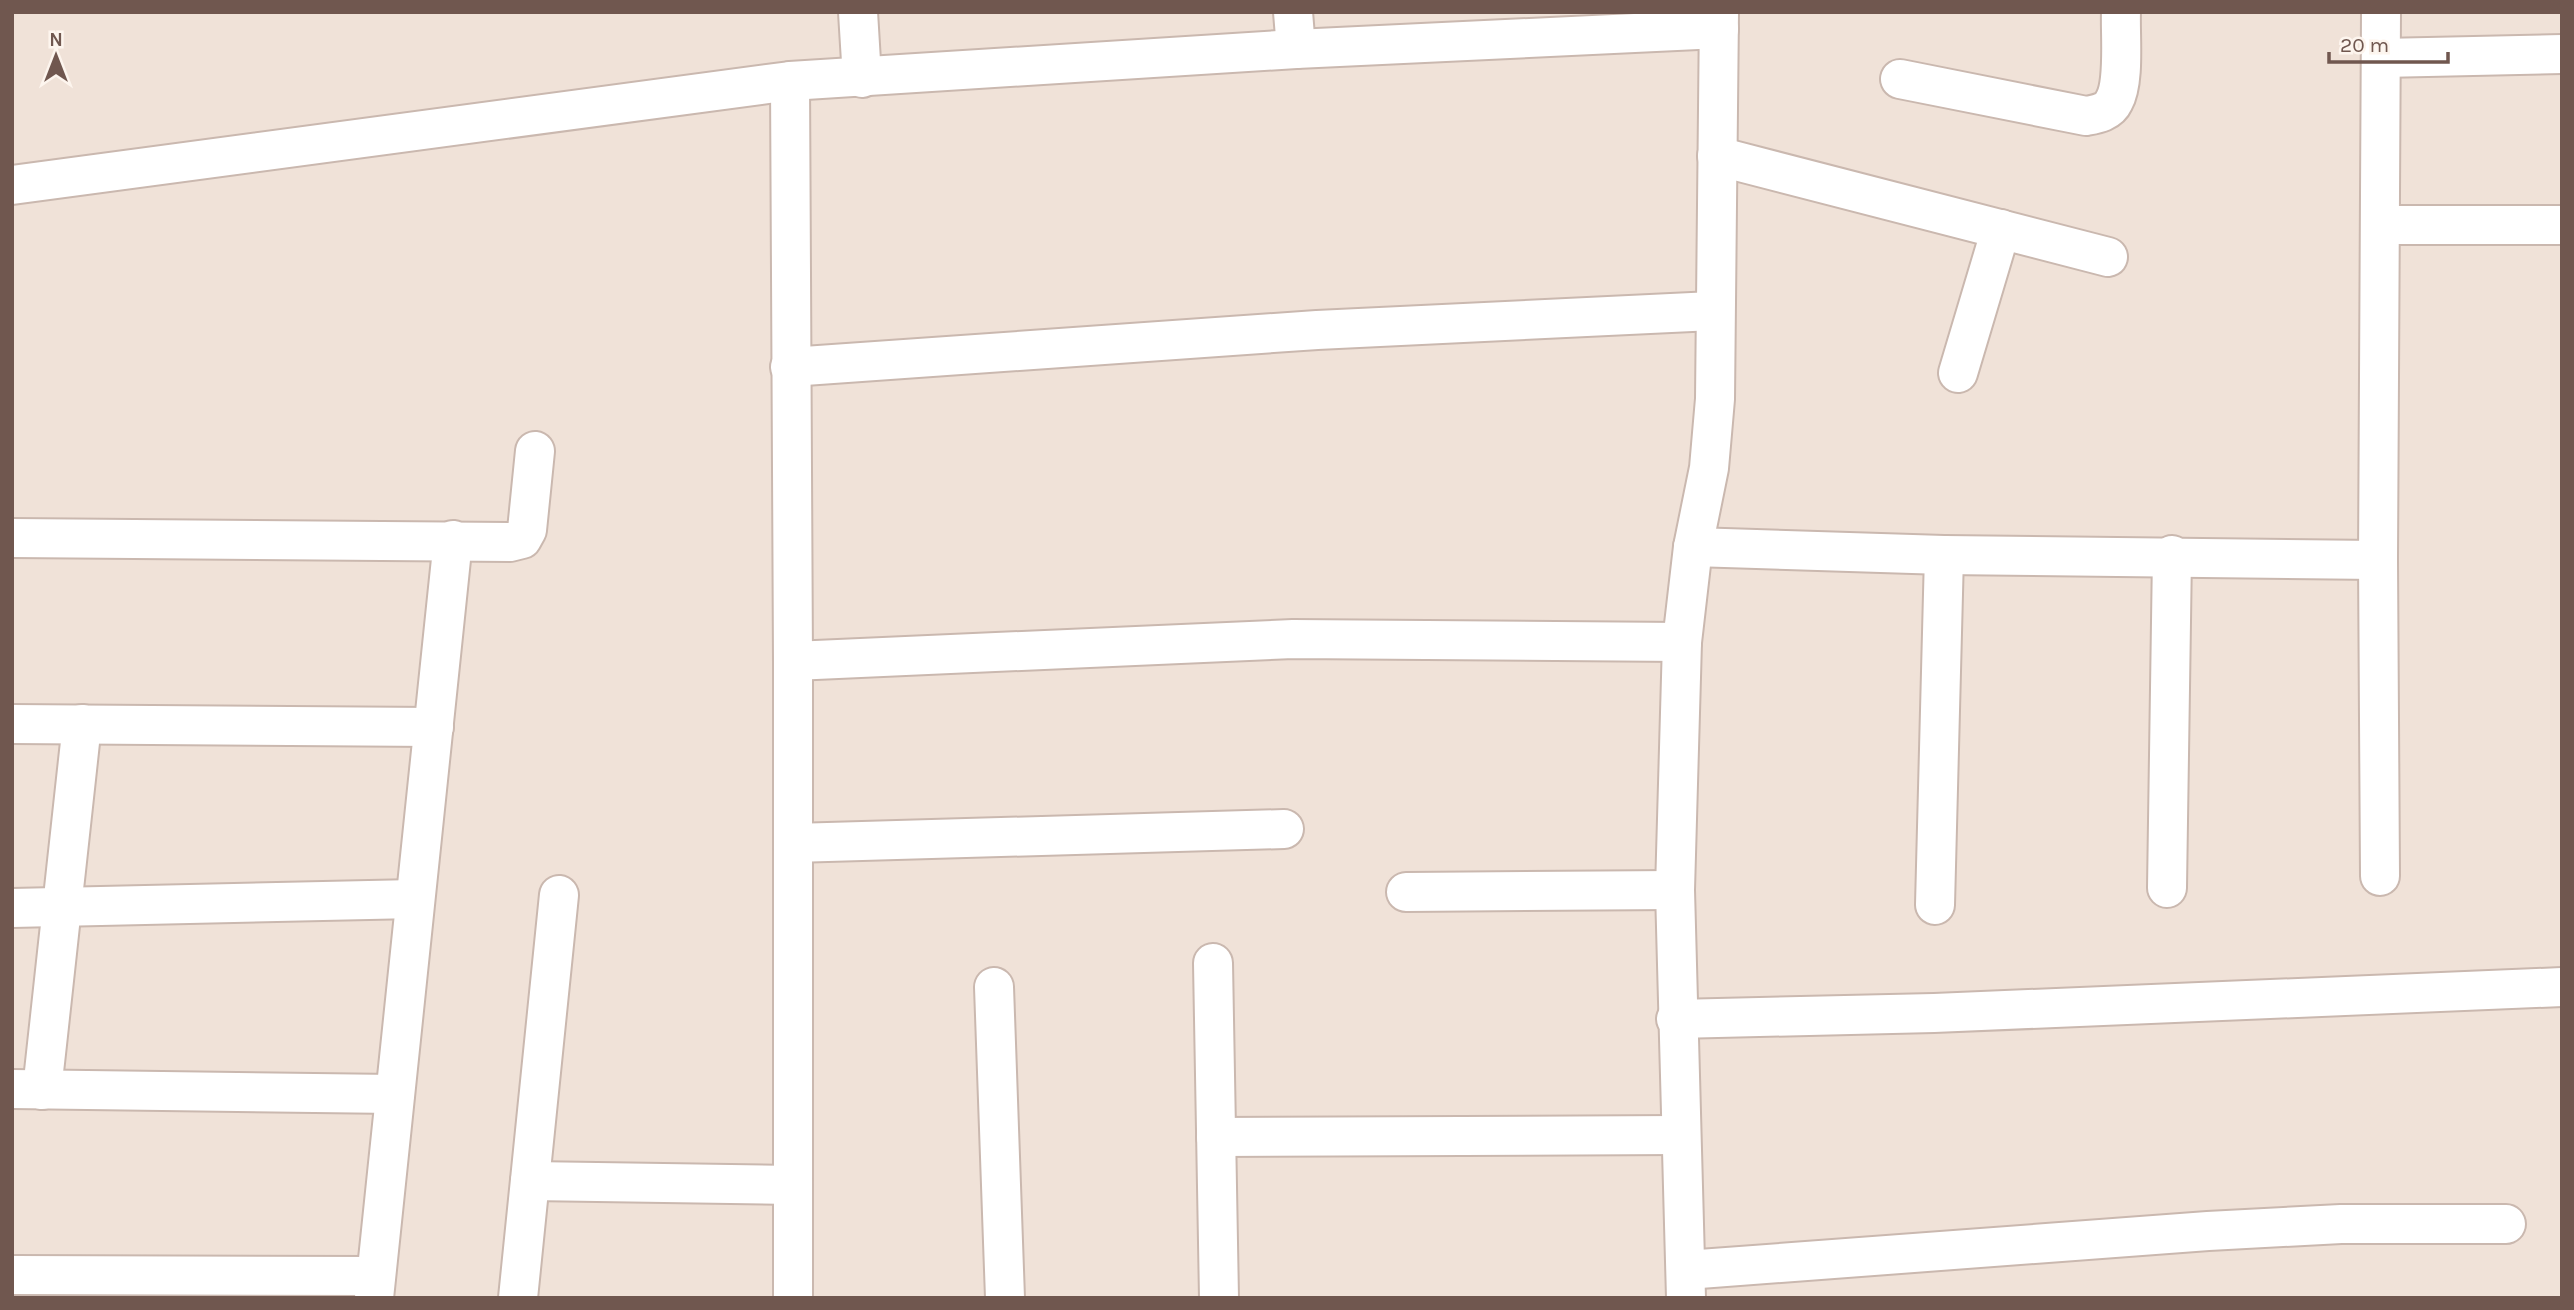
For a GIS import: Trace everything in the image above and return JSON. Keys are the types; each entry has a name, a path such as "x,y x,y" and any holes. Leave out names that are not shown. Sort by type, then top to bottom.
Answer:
{"street":[{"path":"858,12 862,78"},
{"path":"1900,79 2086,116 2104,113 2114,102 2119,83 2121,12"},
{"path":"2380,876 2378,560 2382,225 2381,12"},
{"path":"12,184 790,81 862,78 1294,31 1719,21 1713,311 1714,399 1709,468 1693,547 1682,642 1675,890 1676,1019 1686,1284 2208,1231 2341,1224 2506,1224"},
{"path":"2382,58 2562,54"},
{"path":"790,81 793,1298"},
{"path":"1717,156 2108,257"},
{"path":"2382,225 2562,225"},
{"path":"1958,373 2001,229"},
{"path":"790,367 1317,330 1713,311"},
{"path":"12,538 510,542 522,539 527,530 535,451"},
{"path":"16,1282 375,1287 453,540"},
{"path":"1693,547 1944,555 2172,555 2378,560"},
{"path":"1935,905 1944,555"},
{"path":"2167,888 2172,555"},
{"path":"793,661 1293,639 1682,642"},
{"path":"12,724 434,727"},
{"path":"82,724 61,906 27,1089 395,1094"},
{"path":"793,843 1284,829"},
{"path":"1406,892 1675,890"},
{"path":"519,1298 559,895"},
{"path":"12,908 415,899"},
{"path":"1213,963 1219,1298"},
{"path":"994,987 1005,1298"},
{"path":"1676,1019 1934,1013 2562,987"},
{"path":"1216,1137 1681,1135"},
{"path":"530,1181 793,1185"}],"shaded area":[{"path":"12,12 2562,12 2562,1298 12,1298"}]}
